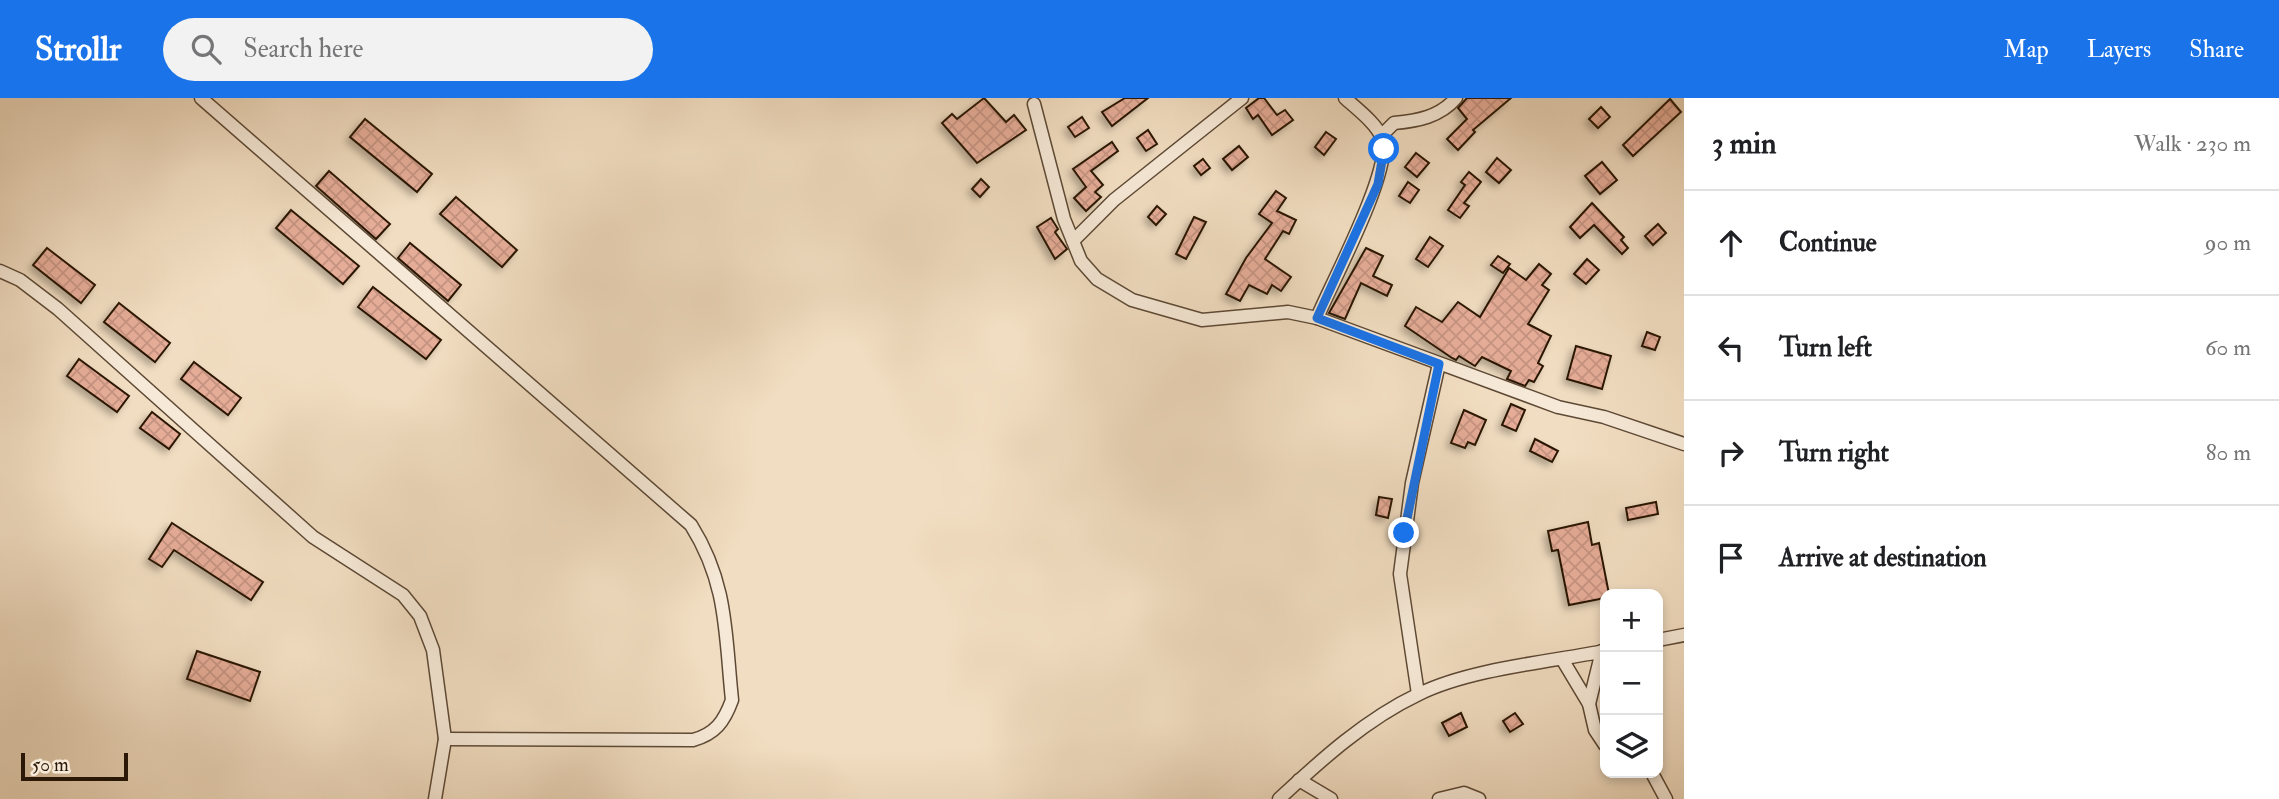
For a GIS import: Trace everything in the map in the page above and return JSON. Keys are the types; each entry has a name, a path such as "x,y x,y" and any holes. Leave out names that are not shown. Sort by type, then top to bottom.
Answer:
{"street":[{"path":"201,98 691,525 709,553 720,586 732,701 726,717 709,735 693,740 445,739"},
{"path":"1073,240 1124,192 1242,98"},
{"path":"1317,318 1378,184 1384,149 1381,136 1345,98"},
{"path":"1381,136 1394,123 1421,121 1450,105 1456,98"},
{"path":"1034,104 1081,261 1097,279 1132,300 1202,320 1288,312 1317,318 1558,407 1604,416 1684,444"},
{"path":"0,271 20,280 58,309 313,537 403,595 420,615 433,650 445,739 435,799"},
{"path":"1418,694 1400,574 1412,483 1439,364"},
{"path":"1663,639 1684,635"},
{"path":"1279,799 1331,752 1418,694 1450,682 1600,652"},
{"path":"1589,704 1604,652"},
{"path":"1562,659 1589,704 1595,730 1600,738"},
{"path":"1655,778 1666,799"},
{"path":"1300,780 1331,799"},
{"path":"1438,799 1464,793 1479,799"}],"building":[{"path":"984,98 1006,122 1014,115 1026,130 977,163 942,123 952,114 957,119"},
{"path":"1125,98 1148,98 1112,126 1102,112"},
{"path":"1259,98 1264,98 1277,115 1285,110 1293,120 1272,135 1258,115 1253,119 1246,108"},
{"path":"1467,98 1511,98 1473,130 1475,132 1458,150 1447,139 1467,119 1458,108"},
{"path":"1670,99 1681,112 1633,156 1623,145"},
{"path":"1601,107 1610,117 1598,128 1589,119"},
{"path":"1082,117 1089,128 1075,137 1068,127"},
{"path":"365,119 432,174 417,192 350,137"},
{"path":"1148,130 1157,144 1146,151 1137,138"},
{"path":"1326,132 1336,139 1324,155 1315,147"},
{"path":"1112,142 1118,151 1091,171 1103,185 1095,192 1101,197 1086,211 1074,198 1086,187 1073,169"},
{"path":"1239,146 1248,157 1232,170 1223,159"},
{"path":"1416,153 1429,163 1417,177 1405,167"},
{"path":"1497,158 1511,170 1499,183 1486,172"},
{"path":"1203,159 1210,168 1201,175 1194,166"},
{"path":"1602,162 1617,180 1600,194 1585,176"},
{"path":"329,171 390,224 376,239 316,186"},
{"path":"1469,172 1481,182 1464,203 1469,206 1460,218 1448,210 1465,185 1461,182"},
{"path":"981,179 989,187 980,197 972,189"},
{"path":"1408,182 1419,190 1410,203 1399,196"},
{"path":"1276,191 1286,198 1277,211 1296,220 1289,234 1283,231 1265,259 1291,277 1281,291 1272,285 1267,294 1249,285 1240,301 1226,294 1246,258 1272,223 1259,214"},
{"path":"456,197 517,250 502,267 440,214"},
{"path":"1592,203 1624,237 1621,240 1628,248 1622,254 1594,225 1580,238 1570,227"},
{"path":"1157,206 1166,214 1156,225 1148,217"},
{"path":"291,210 359,266 343,284 276,228"},
{"path":"1194,217 1206,222 1186,259 1176,254"},
{"path":"1051,218 1058,229 1055,232 1067,249 1055,259 1037,227"},
{"path":"1658,224 1666,233 1653,245 1645,236"},
{"path":"1430,237 1443,246 1428,267 1416,259"},
{"path":"410,243 461,285 448,301 398,258"},
{"path":"47,248 95,285 81,303 33,265"},
{"path":"1366,248 1383,256 1373,276 1392,285 1387,296 1361,283 1345,319 1329,313"},
{"path":"1498,256 1510,264 1503,273 1491,265"},
{"path":"1587,259 1599,270 1586,284 1574,274"},
{"path":"1539,264 1551,274 1542,285 1549,290 1528,324 1551,336 1538,363 1543,366 1534,382 1529,380 1525,386 1507,379 1511,371 1482,357 1475,366 1459,356 1456,360 1405,326 1416,307 1442,322 1458,302 1480,317 1509,268 1526,280"},
{"path":"373,287 441,340 426,359 358,307"},
{"path":"119,303 170,343 155,362 104,322"},
{"path":"1647,332 1660,337 1655,350 1642,346"},
{"path":"1576,346 1611,356 1602,389 1567,379"},
{"path":"79,359 129,396 117,412 67,376"},
{"path":"194,362 241,398 228,415 181,379"},
{"path":"1511,404 1525,410 1516,431 1502,425"},
{"path":"1464,410 1486,420 1475,445 1468,442 1465,448 1451,443"},
{"path":"152,412 180,434 169,449 140,428"},
{"path":"1535,439 1558,451 1552,462 1530,451"},
{"path":"1379,497 1392,499 1388,518 1376,515"},
{"path":"1656,502 1658,514 1628,520 1626,508"},
{"path":"1588,522 1592,545 1599,543 1608,589 1600,589 1600,599 1569,605 1558,550 1552,551 1548,531"},
{"path":"172,523 263,582 251,600 174,550 162,567 149,559"},
{"path":"197,651 260,672 250,701 187,679"},
{"path":"1461,713 1467,727 1449,736 1442,723"},
{"path":"1515,713 1523,724 1510,732 1503,721"}],"route":[{"path":"1384,149 1378,184 1342,258 1317,318 1439,364 1412,483 1404,533"}]}
